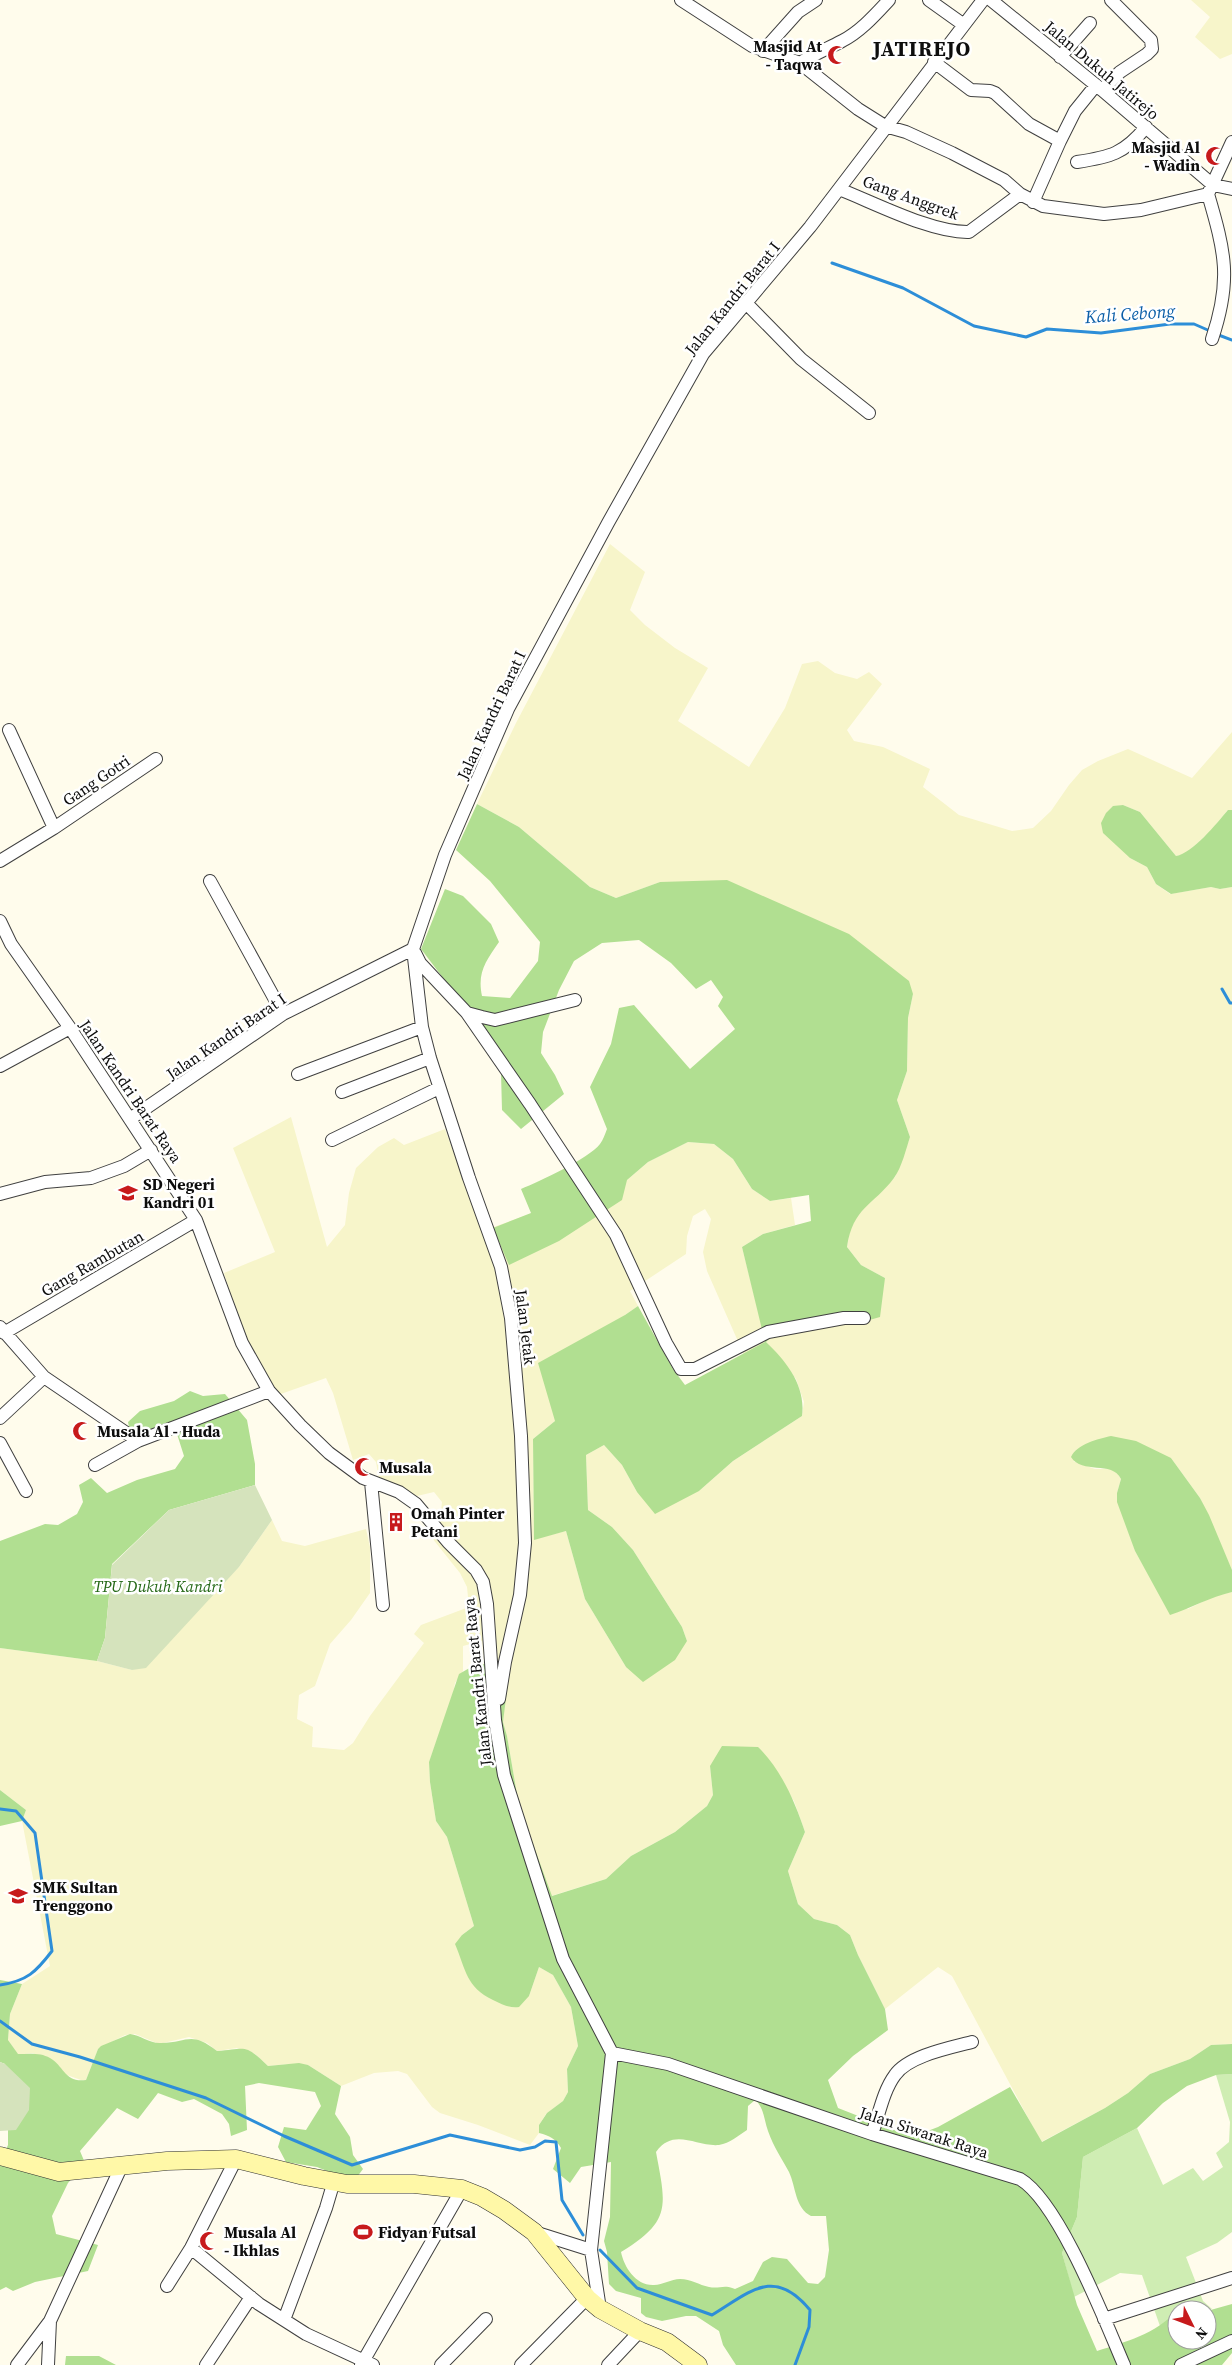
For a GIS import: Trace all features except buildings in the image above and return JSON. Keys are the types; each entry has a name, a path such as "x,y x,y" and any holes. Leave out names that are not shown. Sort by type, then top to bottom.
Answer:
{"main road":[{"path":"0,2156 59,2172 122,2165 236,2159 347,2184 414,2184 462,2189 482,2197 504,2210 534,2232 593,2304 640,2331 667,2342 698,2365"}],"street":[{"name":"Jalan Dukuh Jatirejo","path":"681,0 762,51 800,63 858,109 885,126 906,132 952,153 1004,180 1033,202 1052,208 1104,214 1141,210 1211,189 1232,189"},
{"path":"762,51 786,23 816,0"},
{"path":"800,63 814,53 843,41 870,20 889,0"},
{"path":"928,0 964,25"},
{"path":"839,189 885,126 913,94 934,62 983,0"},
{"name":"Jalan Dukuh Jatirejo","path":"991,0 1146,127 1211,189"},
{"path":"1033,202 1075,111 1099,88 1152,49 1151,40 1111,0"},
{"path":"1060,57 1090,23"},
{"path":"934,62 971,90 990,91 995,94 1029,124 1060,141"},
{"path":"1077,162 1099,159 1127,148 1146,127"},
{"path":"1215,334 1232,288 1232,268 1211,189 1232,142"},
{"name":"Gang Anggrek","path":"839,189 931,225 961,232 969,232 1020,194"},
{"name":"Jalan Kandri Barat I","path":"130,1118 283,1014 413,949 445,856 508,709 608,523 704,354 747,304 839,189"},
{"path":"747,304 801,358 869,413"},
{"name":"Gang Gotri","path":"10,730 54,828"},
{"name":"Gang Gotri","path":"0,861 54,828 156,759"},
{"path":"210,881 283,1014"},
{"name":"Jalan Kandri Barat Raya","path":"0,921 6,946 70,1028 196,1220 242,1343 269,1391 329,1453 371,1482 399,1492 416,1504 448,1542 476,1570 483,1582 488,1604 495,1720 504,1775 563,1958 612,2053"},
{"path":"413,949 420,963 466,1013 530,1104 616,1235 666,1343 681,1369 695,1369 768,1332 844,1318 864,1318"},
{"name":"Jalan Jetak","path":"413,949 422,1026 430,1058 468,1178 501,1267 511,1318 521,1436 525,1543 520,1595 505,1662 495,1720"},
{"path":"466,1013 495,1020 575,1000"},
{"path":"298,1074 422,1026"},
{"path":"0,1066 70,1028"},
{"path":"342,1092 430,1058"},
{"path":"332,1140 439,1088"},
{"path":"0,1194 45,1182 91,1178 124,1166 151,1150"},
{"name":"Gang Rambutan","path":"2,1330 196,1220"},
{"path":"2,1330 44,1377 136,1440"},
{"path":"0,1418 44,1377"},
{"path":"95,1465 136,1440 269,1391"},
{"path":"0,1443 26,1491"},
{"path":"371,1482 383,1605"},
{"path":"872,2134 889,2086 901,2068 946,2049 972,2042"},
{"path":"522,2365 593,2304 591,2250 612,2053"},
{"name":"Jalan Siwarak Raya","path":"612,2053 668,2064 872,2134 1020,2179 1036,2192 1069,2244 1124,2365"},
{"path":"167,2286 191,2248 236,2159"},
{"path":"17,2365 50,2321 122,2165"},
{"path":"284,2320 326,2208 334,2181"},
{"path":"191,2248 251,2297 284,2320 306,2334 366,2363 462,2189"},
{"path":"534,2232 591,2250"},
{"path":"1104,2319 1232,2278"},
{"path":"206,2365 251,2297"},
{"path":"441,2365 486,2319"},
{"path":"48,2365 50,2321"},
{"path":"608,2365 640,2331"},
{"path":"1181,2365 1232,2341"}],"shaded area":[{"path":"1191,0 1232,0 1232,54 1220,59 1195,37 1210,17"},
{"path":"610,544 645,572 630,610 645,625 675,648 708,668 678,721 749,767 785,708 802,664 818,661 835,673 857,679 869,672 882,684 847,730 854,741 883,747 930,769 923,787 959,815 1012,831 1033,828 1051,811 1082,770 1098,761 1128,749 1192,778 1232,732 1232,810 1227,811 1209,833 1185,854 1176,856 1140,812 1123,805 1113,807 1130,858 1147,867 1156,884 1170,894 1211,887 1220,889 1232,887 1232,1570 1200,1498 1171,1458 1073,1461 1095,1469 1111,1469 1118,1474 1121,1479 1117,1493 1135,1551 1155,1586 1188,1609 1214,1596 1232,1592 1232,2044 1211,2045 1190,2059 1150,2074 1128,2093 1105,2108 1041,2142 952,1976 938,1967 885,2009 850,1935 837,1925 814,1919 798,1904 788,1871 805,1832 794,1801 781,1780 710,1766 713,1795 707,1806 675,1832 631,1856 606,1879 551,1896 519,1806 503,1722 506,1688 485,1664 482,1641 463,1646 463,1671 455,1683 452,1699 429,1762 430,1782 436,1821 447,1837 474,1926 462,1935 529,1996 539,1967 553,1975 571,2007 578,2046 567,2069 568,2092 563,2101 546,2114 539,2125 539,2133 530,2145 440,2113 432,2107 407,2074 398,2071 374,2073 341,2086 308,2065 268,2066 255,2054 237,2048 217,2051 207,2043 189,2037 159,2044 135,2034 125,2035 98,2049 86,2080 81,2080 64,2074 59,2066 33,2053 18,2055 8,2040 10,2014 22,1984 50,1966 22,1821 26,1810 0,1790 0,1648 97,1661 132,1670 239,1567 272,1520 282,1541 305,1546 366,1529 370,1547 370,1593 351,1620 330,1644 315,1686 299,1695 297,1719 313,1727 312,1747 344,1750 353,1743 370,1716 424,1643 414,1634 421,1625 469,1607 467,1587 460,1573 428,1533 440,1519 442,1502 434,1492 417,1496 379,1479 376,1462 369,1454 353,1460 333,1393 326,1378 278,1395 245,1341 224,1273 275,1252 233,1148 291,1117 327,1247 345,1225 349,1193 356,1168 378,1147 394,1138 404,1145 445,1129 482,1231 627,1180 648,1162 688,1142 714,1144 733,1159 752,1189 770,1201 791,1198 795,1225 763,1234 742,1247 766,1342 772,1336 866,1321 885,1278 861,1265 847,1247 850,1229 857,1215 895,1177 910,1137 897,1100 907,1071 908,1018 913,994 660,882 616,898 590,887 519,827 477,804 516,723","holes":["705,1209 711,1219 703,1252 707,1271 744,1355 766,1342 796,1379 804,1402 802,1416 733,1461 699,1491 637,1492 622,1465 604,1445 586,1455 588,1510 612,1527 633,1550 682,1627 687,1641 626,1667 585,1599 566,1531 534,1539 533,1439 555,1421 625,1315 638,1306 630,1291 686,1254 687,1236 693,1216"]}],"green space":[{"path":"477,804 519,827 590,887 616,898 660,882 727,880 849,934 909,981 913,994 908,1018 907,1071 897,1100 910,1137 897,1174 859,1215 854,1223 847,1247 861,1265 885,1278 880,1317 866,1321 772,1336 766,1342 788,1366 798,1385 801,1395 802,1416 733,1461 699,1491 655,1514 637,1492 622,1465 604,1445 586,1455 588,1510 612,1527 633,1550 682,1627 687,1641 675,1660 643,1682 626,1667 585,1599 566,1531 534,1540 533,1439 555,1421 538,1363 638,1306 673,1369 685,1385 765,1342 742,1247 763,1234 811,1221 809,1195 770,1201 752,1189 733,1159 714,1144 688,1142 648,1162 627,1180 622,1200 559,1241 509,1265 493,1228 531,1213 521,1189 540,1181 585,1156 600,1144 604,1137 607,1129 590,1087 611,1044 619,1008 634,1005 690,1069 735,1029 718,1006 723,997 711,980 696,989 671,963 639,940 602,943 574,961 559,990 543,1032 541,1053 564,1094 521,1129 502,1110 501,1073 488,1037 421,949 445,889 463,896 491,924 499,942 482,973 482,996 510,998 538,961 540,942 490,881 456,850"},
{"path":"1123,805 1140,812 1176,856 1190,850 1228,810 1232,810 1232,887 1220,889 1211,887 1171,894 1156,884 1147,867 1130,858 1103,833 1101,823 1106,813 1113,806"},
{"path":"190,1391 203,1396 225,1394 247,1420 255,1464 255,1485 169,1510 112,1564 105,1638 97,1661 0,1648 0,1541 45,1524 58,1525 77,1514 83,1502 79,1485 91,1478 107,1493 137,1480 175,1469 184,1456 177,1434 152,1442 130,1432 128,1422 140,1411 174,1401"},
{"path":"1111,1436 1136,1441 1171,1458 1200,1498 1209,1515 1232,1570 1232,1592 1170,1615 1135,1551 1117,1502 1117,1493 1121,1479 1117,1473 1111,1470 1082,1465 1071,1457 1083,1445"},
{"name":"TPU Dukuh Kandri","path":"255,1485 272,1520 239,1567 146,1668 132,1670 97,1661 105,1638 112,1565 169,1510"},
{"path":"485,1664 496,1677 508,1682 503,1722 519,1806 552,1896 606,1879 631,1856 675,1832 707,1806 713,1795 710,1766 722,1746 758,1747 774,1765 797,1809 805,1832 788,1871 798,1904 814,1919 837,1925 850,1935 885,2009 888,2030 853,2056 828,2080 838,2108 912,2137 938,2127 1010,2087 1042,2142 1105,2108 1128,2093 1150,2074 1190,2059 1211,2045 1232,2044 1232,2074 1216,2075 1187,2086 1163,2103 1137,2128 1083,2157 1077,2217 1062,2253 1077,2305 1097,2351 1140,2336 1167,2320 1167,2350 1217,2350 1217,2308 1232,2304 1232,2353 1222,2365 736,2365 723,2345 719,2331 696,2316 662,2321 646,2317 641,2313 641,2298 616,2291 609,2284 607,2252 604,2241 610,2217 611,2162 581,2167 570,2183 553,2169 561,2148 552,2138 539,2133 539,2125 547,2113 563,2101 568,2092 567,2069 578,2046 571,2007 553,1975 539,1967 529,1996 519,2007 506,2006 493,2000 484,1995 472,1983 455,1944 462,1935 474,1926 447,1837 436,1821 429,1762 459,1674 473,1666","holes":["755,2100 762,2110 768,2131 789,2172 802,2208 811,2216 826,2216 829,2250 825,2277 818,2284 808,2283 787,2259 772,2257 763,2262 753,2281 735,2289 709,2287 684,2279 654,2285 636,2279 625,2264 621,2252 649,2231 657,2221 661,2211 663,2199 662,2186 656,2152 663,2145 678,2139 710,2145 723,2144 747,2130 748,2106"]},
{"path":"0,1790 26,1810 22,1821 0,1826"},
{"path":"0,1980 22,1984 10,2014 8,2040 18,2054 46,2056 55,2061 73,2079 86,2080 98,2049 130,2034 157,2043 195,2039 217,2051 245,2049 268,2066 299,2063 308,2065 341,2086 335,2114 350,2137 353,2155 363,2169 357,2177 337,2175 317,2167 286,2162 278,2147 284,2127 306,2130 321,2106 315,2092 259,2083 245,2086 247,2130 231,2136 229,2124 222,2114 194,2099 182,2102 158,2093 138,2119 117,2108 80,2151 85,2163 68,2183 52,2216 56,2234 98,2245 88,2271 35,2282 13,2291 6,2287 0,2290 0,2163 8,2145 8,2130 16,2130 5,2064 0,2062"},
{"path":"0,2062 5,2064 30,2088 29,2110 16,2130 0,2131"},
{"path":"1232,2074 1232,2232 1217,2243 1186,2257 1203,2300 1167,2300 1167,2322 1160,2326 1142,2275 1120,2273 1074,2297 1062,2253 1077,2217 1083,2157 1137,2128 1163,2185 1193,2168 1203,2181 1223,2167 1216,2153 1229,2142 1230,2122 1216,2075"},
{"path":"66,2356 99,2356 116,2365 65,2365"}],"waterway":[{"name":"Kali Cebong","path":"832,263 903,288 974,326 1026,337 1047,329 1101,333 1170,324 1194,324 1210,331"},
{"name":"Kali Cebong","path":"1216,334 1232,340"},
{"path":"1222,989 1230,1003 1232,1003"},
{"path":"0,1809 16,1811 35,1833 52,1951 36,1970 24,1978 0,1985"},
{"path":"0,2021 32,2044 80,2057 206,2098 284,2136 352,2165 450,2135 520,2150 535,2147 545,2141 556,2142 562,2200 583,2235"},
{"path":"600,2250 637,2288 712,2315 738,2298 762,2287 773,2286 785,2289 797,2297 810,2310 809,2327 795,2365"}],"place":[{"name":"Masjid At - Taqwa","path":"837,55"},
{"name":"Masjid Al - Wadin","path":"1215,156"},
{"name":"SD Negeri Kandri 01","path":"128,1193"},
{"name":"Musala Al - Huda","path":"82,1431"},
{"name":"Musala","path":"364,1467"},
{"name":"Omah Pinter Petani","path":"396,1522"},
{"name":"SMK Sultan Trenggono","path":"18,1896"},
{"name":"Fidyan Futsal","path":"363,2232"},
{"name":"Musala Al - Ikhlas","path":"209,2241"}],"district":[{"name":"JATIREJO","path":"922,49"}]}
